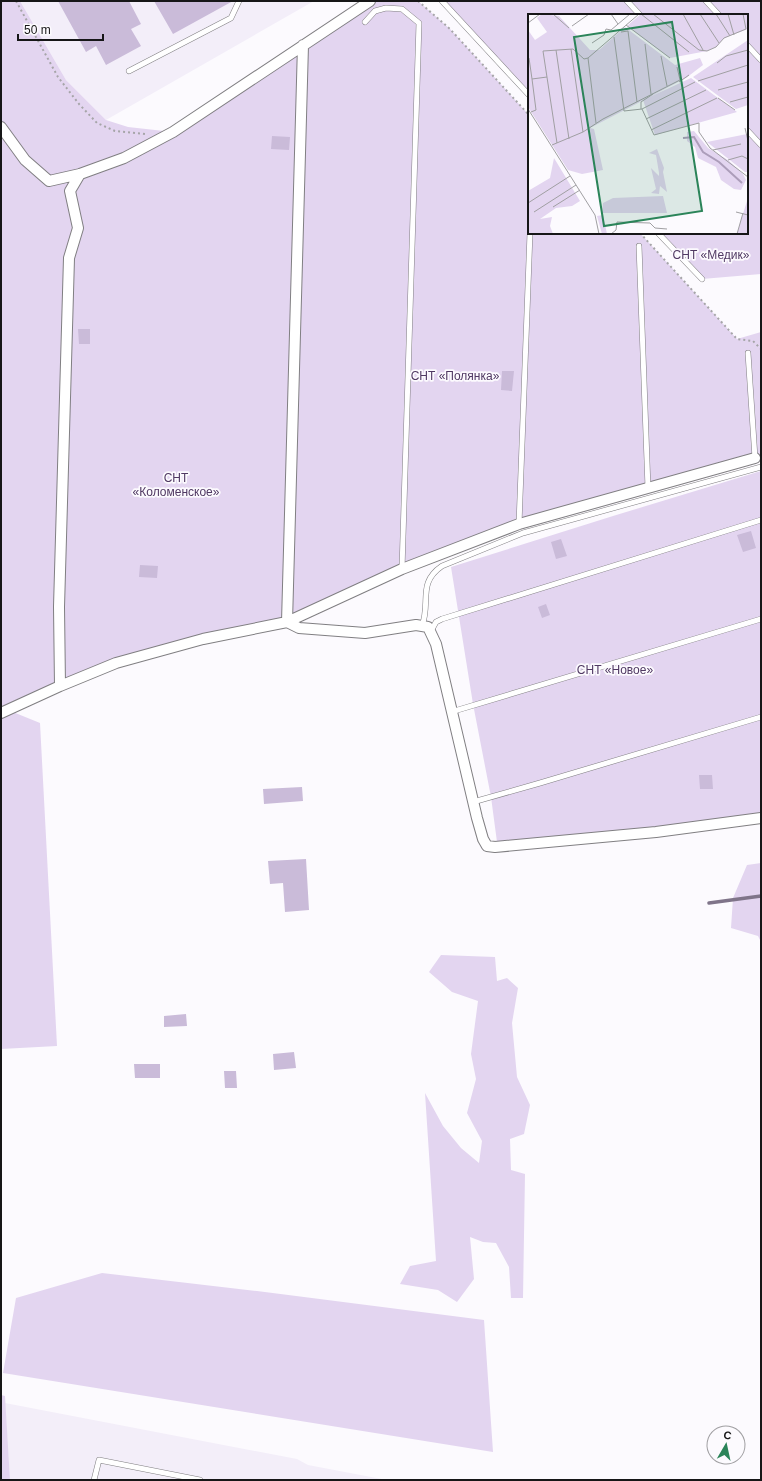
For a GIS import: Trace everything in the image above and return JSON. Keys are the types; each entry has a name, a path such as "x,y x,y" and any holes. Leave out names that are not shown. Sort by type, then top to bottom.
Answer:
{"street":[{"path":"1,127 25,160 49,181 80,174 124,158 173,132 370,1"},
{"path":"287,622 303,45"},
{"path":"60,686 59,607 69,258 78,228 70,191 80,174"},
{"path":"1,713 60,686 123,661 203,639 287,622 402,569 519,524 755,458"},
{"path":"287,622 299,628 365,633 416,625 428,628 436,644 473,802 483,839 487,846 495,847 663,831 761,818"}],"lane":[{"path":"129,71 231,18 239,1"},
{"path":"442,1 528,94"},
{"path":"627,1 639,14"},
{"path":"706,1 718,14"},
{"path":"365,22 375,11 386,8 402,9 418,23 402,569"},
{"path":"748,46 761,60"},
{"path":"748,131 761,145"},
{"path":"519,524 530,234"},
{"path":"659,234 702,279"},
{"path":"639,246 648,488"},
{"path":"748,353 755,458"},
{"path":"422,626 425,618 427,585 429,578 432,573 442,566 523,533 761,467"},
{"path":"431,632 436,622 442,619 761,520"},
{"path":"451,712 761,619"},
{"path":"473,802 761,717"},
{"path":"94,1480 99,1460 200,1480"}],"path":[{"path":"16,1 58,77 79,104 97,122 115,131 148,134"},
{"path":"418,1 450,29 528,114"},
{"path":"641,234 737,339 753,341 761,349"}],"shaded area":[{"path":"20,1 314,1 106,120 66,80"},
{"path":"5,1403 297,1459 308,1465 387,1480 10,1480"}],"green space":[{"path":"1,1 20,1 66,80 106,120 128,127 173,132 370,1 418,1 450,29 528,114 528,234 641,234 737,339 761,332 761,456 519,524 287,622 116,663 8,710 40,723 57,1046 1,1049"},
{"name":"СНТ «Медик»","path":"442,1 761,1 761,274 702,279 659,234 748,234 748,14 528,14 528,94"},
{"name":"СНТ «Новое»","path":"761,471 761,816 696,825 497,842 491,797 473,704 451,567"},
{"path":"761,863 761,942 758,936 731,928 733,898 747,865"},
{"path":"441,955 495,957 497,981 507,978 518,988 512,1023 517,1077 530,1105 524,1134 510,1139 511,1170 525,1174 523,1298 511,1298 509,1267 496,1243 483,1242 470,1237 474,1279 457,1302 438,1290 400,1284 410,1266 436,1261 425,1093 443,1126 461,1148 479,1163 482,1141 467,1113 476,1079 471,1054 478,1001 452,992 429,972"},
{"path":"102,1273 484,1320 493,1452 3,1373 16,1298"},
{"path":"1,1395 5,1396 10,1480 1,1480"}],"building":[{"path":"58,1 129,1 141,24 131,29 141,46 106,65 96,46 86,52"},
{"path":"154,1 233,1 173,34"},
{"path":"272,136 290,137 289,150 271,149"},
{"path":"78,329 90,329 90,344 79,344"},
{"path":"502,371 514,371 512,391 501,390"},
{"path":"751,531 756,548 743,552 737,535"},
{"path":"561,539 567,556 556,559 551,542"},
{"path":"140,565 158,566 157,578 139,577"},
{"path":"546,604 550,615 542,618 538,607"},
{"path":"699,775 712,775 713,789 700,789"},
{"path":"302,787 303,801 264,804 263,789"},
{"path":"306,859 309,910 285,912 283,883 270,884 268,861"},
{"path":"186,1014 187,1026 164,1027 164,1016"},
{"path":"294,1052 296,1068 274,1070 273,1054"},
{"path":"134,1064 160,1064 160,1078 135,1078"},
{"path":"224,1071 236,1071 237,1088 225,1088"}],"waterway":[{"path":"709,903 761,896"}],"park label":[{"name":"СНТ «Полянка»","path":"455,376"},
{"name":"СНТ «Коломенское»","path":"176,485"}]}
